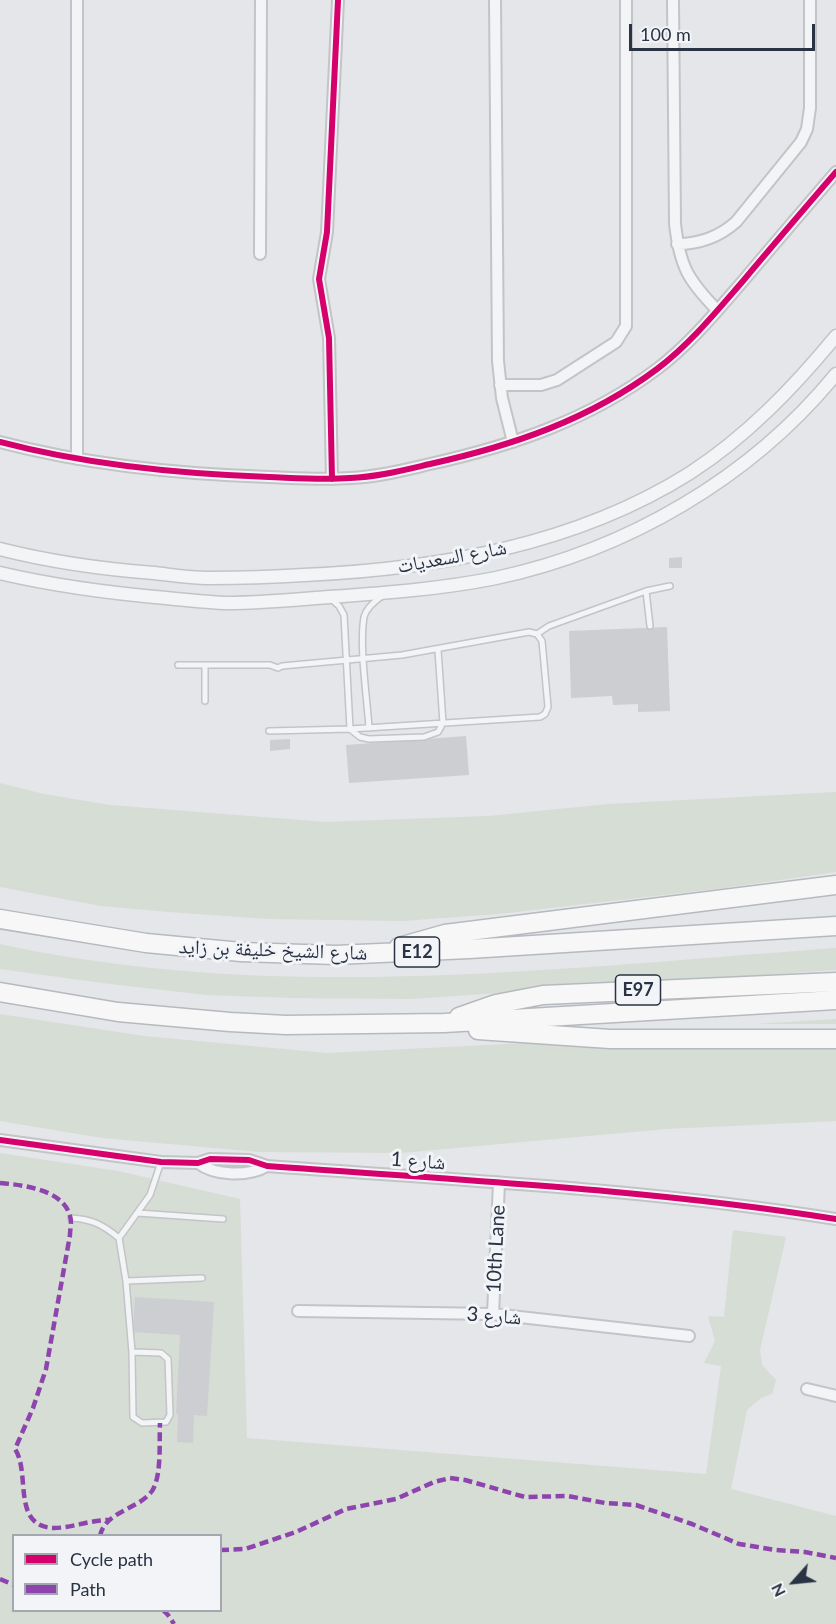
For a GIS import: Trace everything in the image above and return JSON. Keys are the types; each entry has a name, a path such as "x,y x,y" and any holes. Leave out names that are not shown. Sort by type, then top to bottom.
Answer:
{"highway":[{"path":"385,954 410,943 445,934 836,885"},
{"name":"شارع الشيخ خليفة بن زايد","path":"0,919 96,936 194,948 289,954 385,954 836,926"},
{"name":"E97","path":"444,1023 496,1004 543,995 836,982"},
{"path":"0,992 118,1012 230,1022 345,1025 444,1023 836,1000"},
{"path":"444,1023 488,1031 610,1038 836,1039"}],"street":[{"path":"76,459 77,0"},
{"path":"260,254 261,0"},
{"path":"332,479 329,338 319,279 327,232 338,0"},
{"path":"495,0 497,342 500,385 513,442"},
{"path":"500,385 541,385 557,380 616,342 626,326 626,0"},
{"path":"673,0 677,244 682,264 692,283 717,310"},
{"path":"677,244 709,240 728,230 804,136 810,116 810,0"},
{"path":"0,442 76,459 208,475 332,479 404,470 513,442 575,419 627,389 675,353 717,310 836,172"},
{"name":"شارع السعديات","path":"0,549 104,569 206,578 352,573 418,566 483,555 620,510 689,473 726,447 776,404 836,336"},
{"name":"شارع السعديات","path":"0,573 116,594 224,603 283,601 442,587 497,578 550,563 631,532 700,495 733,472 784,429 836,374"},
{"name":"شارع 1","path":"0,1140 161,1162 198,1162 210,1159 249,1160 267,1166 570,1188 756,1207 836,1219"},
{"name":"10th Lane","path":"493,1314 499,1184"},
{"name":"شارع 3","path":"298,1311 493,1314 689,1336"},
{"path":"807,1389 836,1396"}],"lane":[{"path":"178,665 270,665 278,668 438,650 525,633 537,634 549,626 646,591 670,586"},
{"path":"646,591 650,626"},
{"path":"369,728 364,659 364,615 370,606 387,592"},
{"path":"329,597 339,606 344,615 350,729 365,739 424,737 438,732 443,723 438,650"},
{"path":"269,731 350,729 535,718 544,714 548,703 543,645 537,634"},
{"path":"204,665 205,701"},
{"path":"132,1352 161,1353 168,1359 170,1415 166,1422 142,1422 133,1417 132,1352 126,1281 119,1238 150,1195 161,1162"},
{"path":"138,1213 223,1219"},
{"path":"71,1218 96,1221 119,1238"},
{"path":"126,1281 202,1278"}],"shaded area":[{"path":"0,783 44,794 110,805 326,822 488,816 608,804 836,792 836,872 724,888 499,914 402,921 269,919 101,906 0,887"},
{"path":"0,944 103,962 207,973 312,977 417,976 522,971 836,948 836,970 411,999 292,998 206,995 0,969"},
{"path":"0,1014 144,1036 327,1053 526,1043 836,1046 836,1121 666,1129 401,1153 259,1152 102,1138 0,1121"},
{"path":"836,1019 836,1024 755,1024"},
{"path":"0,1153 118,1171 240,1199 247,1438 706,1474 721,1366 704,1363 715,1341 708,1316 724,1317 733,1230 786,1237 760,1350 762,1365 776,1380 772,1394 761,1398 747,1410 731,1489 836,1516 836,1624 0,1624"}],"building":[{"path":"682,557 682,568 669,568 669,558"},
{"path":"667,627 670,711 638,712 638,704 613,705 612,696 571,698 569,631"},
{"path":"466,736 469,775 349,783 346,745"},
{"path":"290,739 290,749 270,751 270,740"},
{"path":"135,1297 214,1302 207,1416 194,1415 193,1443 177,1442 180,1335 133,1332"}],"marked path":[{"path":"0,1183 30,1187 51,1194 66,1207 71,1221 46,1369 33,1408 15,1449 20,1459 27,1509 32,1519 41,1525 54,1528 109,1520"},
{"path":"101,1534 108,1521 139,1503 152,1491 159,1468 160,1423"},
{"path":"222,1550 245,1549 296,1532 346,1509 396,1499 434,1482 450,1478 525,1497 568,1496 605,1503 636,1505 692,1524 739,1544 836,1558"},
{"path":"0,1579 12,1584"},
{"path":"165,1612 174,1624"}],"cycle path":[{"path":"332,479 329,338 319,279 327,232 338,0"},
{"path":"0,442 66,457 167,471 330,479 400,471 490,449 577,417 631,387 657,369 713,316 836,172"},
{"path":"0,1140 161,1162 198,1163 210,1159 249,1160 267,1166 481,1181 694,1200 836,1219"}]}
